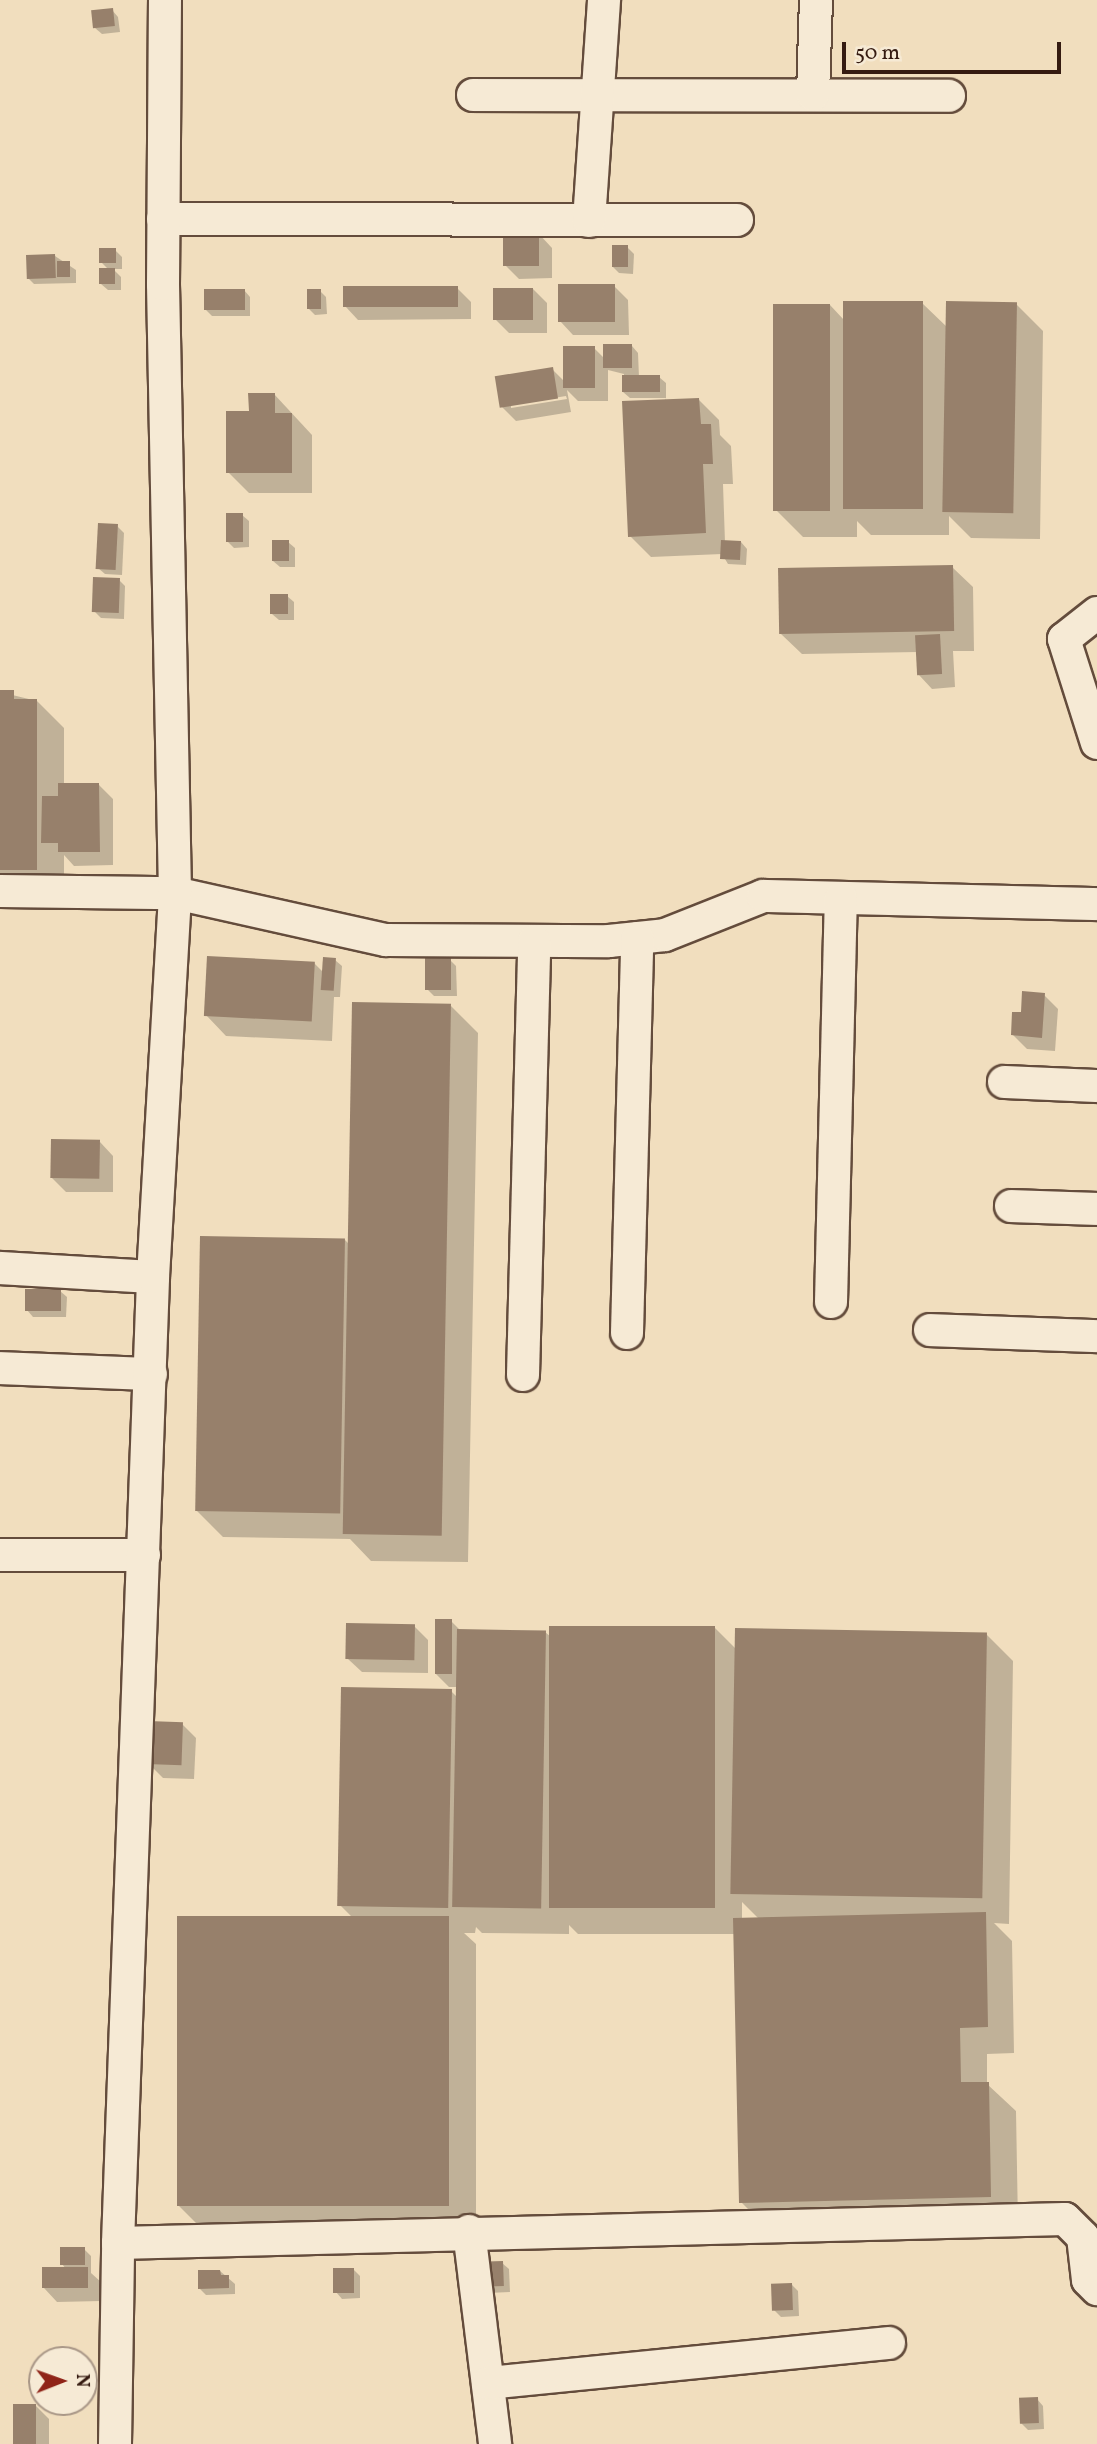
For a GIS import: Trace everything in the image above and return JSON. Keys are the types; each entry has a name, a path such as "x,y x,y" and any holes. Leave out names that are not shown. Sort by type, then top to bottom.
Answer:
{"street":[{"path":"116,2444 118,2243 153,1277 175,893 163,219 164,0"},
{"path":"589,221 600,95 604,0"},
{"path":"813,95 816,0"},
{"path":"473,94 950,96"},
{"path":"163,219 737,220"},
{"path":"1097,613 1073,627 1064,639 1097,743"},
{"path":"0,891 175,893 386,940 534,941 637,938 675,932 756,897 1097,904"},
{"path":"831,1302 841,898"},
{"path":"627,1334 637,938"},
{"path":"523,1375 534,941"},
{"path":"1004,1082 1097,1086"},
{"path":"1011,1206 1097,1209"},
{"path":"0,1268 153,1277"},
{"path":"930,1331 1097,1336"},
{"path":"0,1368 151,1374"},
{"path":"0,1555 144,1556"},
{"path":"118,2243 470,2231 1065,2219 1083,2237 1088,2280 1097,2289"},
{"path":"470,2231 495,2444"},
{"path":"488,2382 889,2343"}],"building":[{"path":"113,8 115,26 93,28 91,10"},
{"path":"503,232 539,232 539,266 503,266"},
{"path":"612,245 628,245 628,267 612,267"},
{"path":"99,248 116,248 116,263 99,263"},
{"path":"55,254 56,278 27,279 26,255"},
{"path":"57,261 70,261 70,277 57,277"},
{"path":"99,268 115,268 115,284 99,284"},
{"path":"558,284 615,284 615,322 558,322"},
{"path":"343,286 458,286 458,307 343,307"},
{"path":"493,288 533,288 533,320 493,320"},
{"path":"204,289 245,289 245,310 204,310"},
{"path":"307,289 321,289 321,309 307,309"},
{"path":"843,301 923,301 923,509 843,509"},
{"path":"946,301 1017,302 1013,513 942,512"},
{"path":"773,304 830,304 830,511 773,511"},
{"path":"603,344 632,344 632,368 603,368"},
{"path":"563,346 595,346 595,388 563,388"},
{"path":"553,367 558,399 500,408 495,376"},
{"path":"622,375 660,375 660,392 622,392"},
{"path":"248,393 275,393 275,413 292,413 292,473 226,473 226,411 249,411"},
{"path":"699,398 701,424 711,424 713,464 703,464 706,533 628,537 622,401"},
{"path":"226,513 243,513 243,542 226,542"},
{"path":"98,523 118,524 116,570 96,569"},
{"path":"272,540 289,540 289,561 272,561"},
{"path":"721,540 741,541 740,560 720,559"},
{"path":"953,565 954,631 779,634 778,568"},
{"path":"93,577 120,578 119,613 92,612"},
{"path":"270,594 288,594 288,614 270,614"},
{"path":"940,634 942,674 917,675 915,635"},
{"path":"0,690 14,690 14,699 37,699 37,870 0,870"},
{"path":"58,783 99,783 100,852 58,852 58,843 41,843 42,796 58,796"},
{"path":"207,956 315,962 312,1022 204,1016"},
{"path":"323,957 336,958 334,991 321,990"},
{"path":"425,958 451,958 451,990 425,990"},
{"path":"1022,991 1045,993 1042,1038 1011,1035 1012,1012 1021,1012"},
{"path":"352,1002 451,1004 442,1536 343,1534"},
{"path":"51,1139 100,1140 99,1179 50,1178"},
{"path":"200,1236 345,1239 340,1513 195,1511"},
{"path":"25,1289 61,1289 61,1311 25,1311"},
{"path":"435,1619 452,1619 452,1674 435,1674"},
{"path":"346,1623 415,1624 414,1660 345,1659"},
{"path":"549,1626 715,1626 715,1908 549,1908"},
{"path":"735,1628 987,1632 982,1898 730,1894"},
{"path":"457,1629 546,1631 541,1909 452,1907"},
{"path":"341,1687 452,1689 448,1908 337,1906"},
{"path":"148,1721 183,1722 181,1765 146,1764"},
{"path":"986,1912 988,2027 960,2028 961,2082 989,2082 991,2197 739,2203 733,1918"},
{"path":"177,1916 449,1916 449,2206 177,2206"},
{"path":"60,2247 85,2247 85,2265 60,2265"},
{"path":"503,2261 504,2286 480,2287 479,2262"},
{"path":"42,2267 88,2267 88,2288 42,2288"},
{"path":"333,2268 354,2268 354,2293 333,2293"},
{"path":"198,2270 220,2270 221,2275 229,2275 229,2288 198,2289"},
{"path":"792,2283 793,2310 772,2311 771,2284"},
{"path":"1038,2397 1039,2423 1020,2424 1019,2398"},
{"path":"13,2404 28,2404 28,2416 36,2416 36,2444 13,2444"}]}
